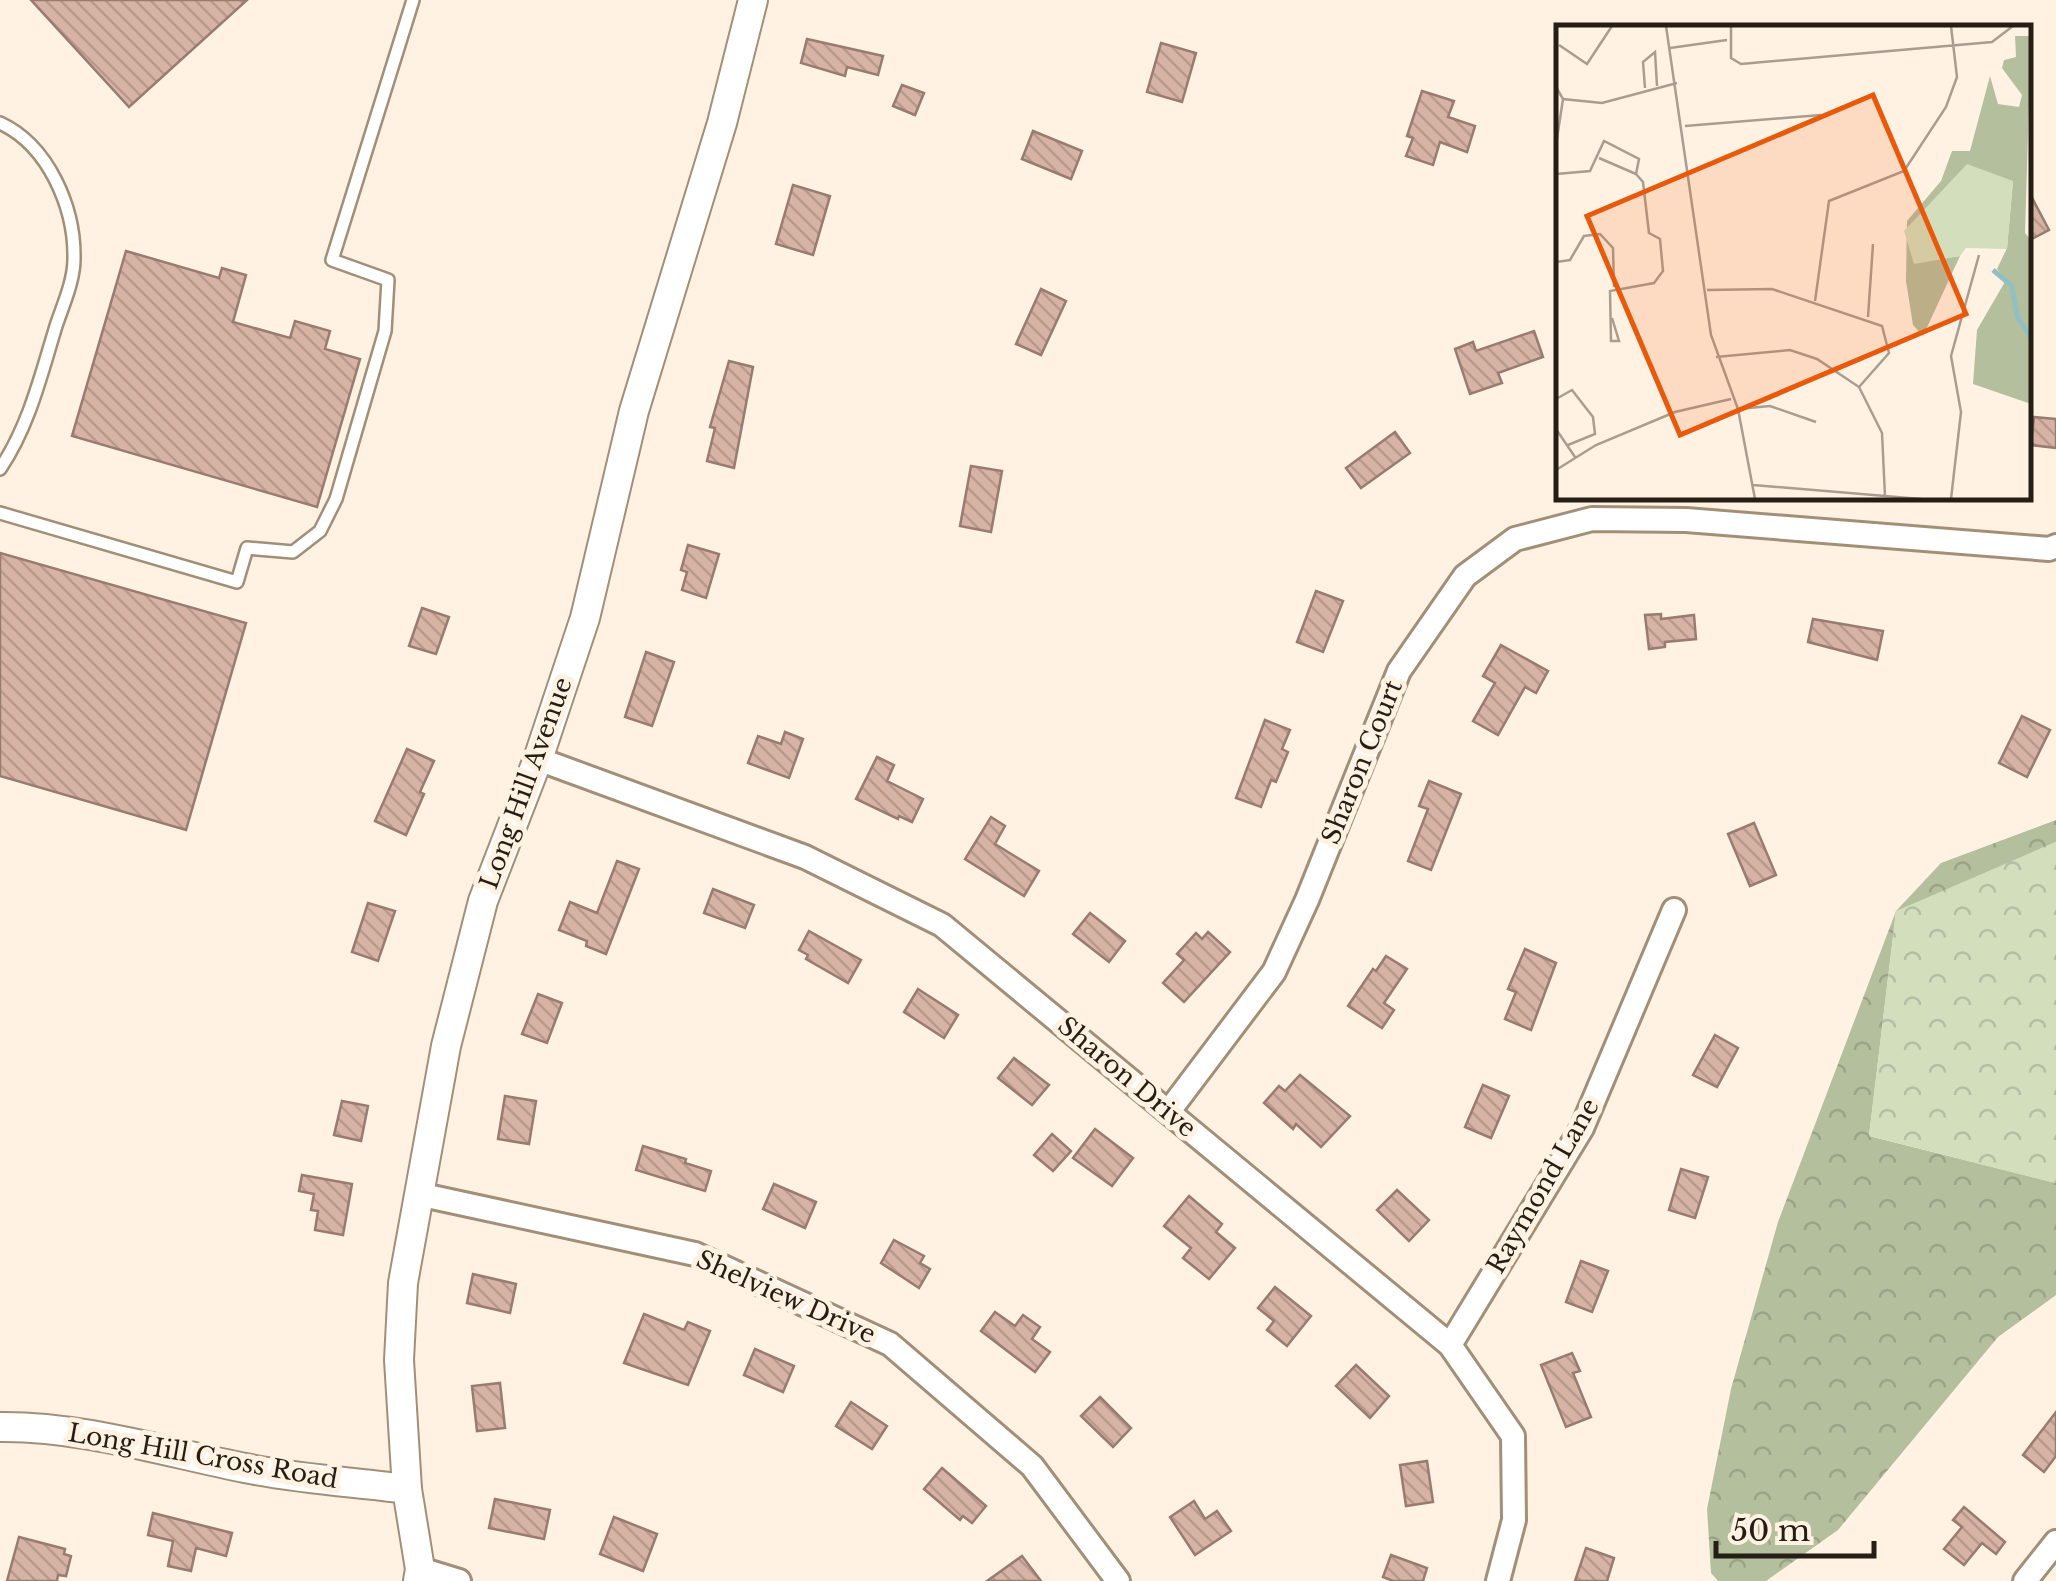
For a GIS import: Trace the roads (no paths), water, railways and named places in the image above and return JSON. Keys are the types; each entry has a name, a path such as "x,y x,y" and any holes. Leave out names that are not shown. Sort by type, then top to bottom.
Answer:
{"street":[{"name":"Long Hill Avenue","path":"419,1575 406,1489 399,1360 404,1282 446,1046 482,902 538,759 585,618 634,411 722,123 752,0"},
{"name":"Sharon Court","path":"1169,1111 1274,972 1308,900 1399,671 1465,576 1515,539 1592,520 1686,520 2049,549 2056,546"},
{"name":"Sharon Drive","path":"538,759 805,857 942,925 1450,1346 1512,1436 1514,1520 1498,1581"},
{"name":"Raymond Lane","path":"1450,1346 1582,1128 1674,910"},
{"name":"Shelview Drive","path":"418,1194 694,1254 890,1344 1032,1466 1118,1581"},
{"name":"Long Hill Cross Road","path":"0,1426 86,1435 251,1470 406,1489"},
{"path":"2025,1581 2056,1542"},
{"path":"419,1575 459,1581"}],"lane":[{"path":"0,514 237,582 246,548 293,552 320,531 336,499 385,331 388,280 332,260 413,0"},
{"path":"0,123 30,144 50,170 70,226 74,261 28,415 0,470"}]}
